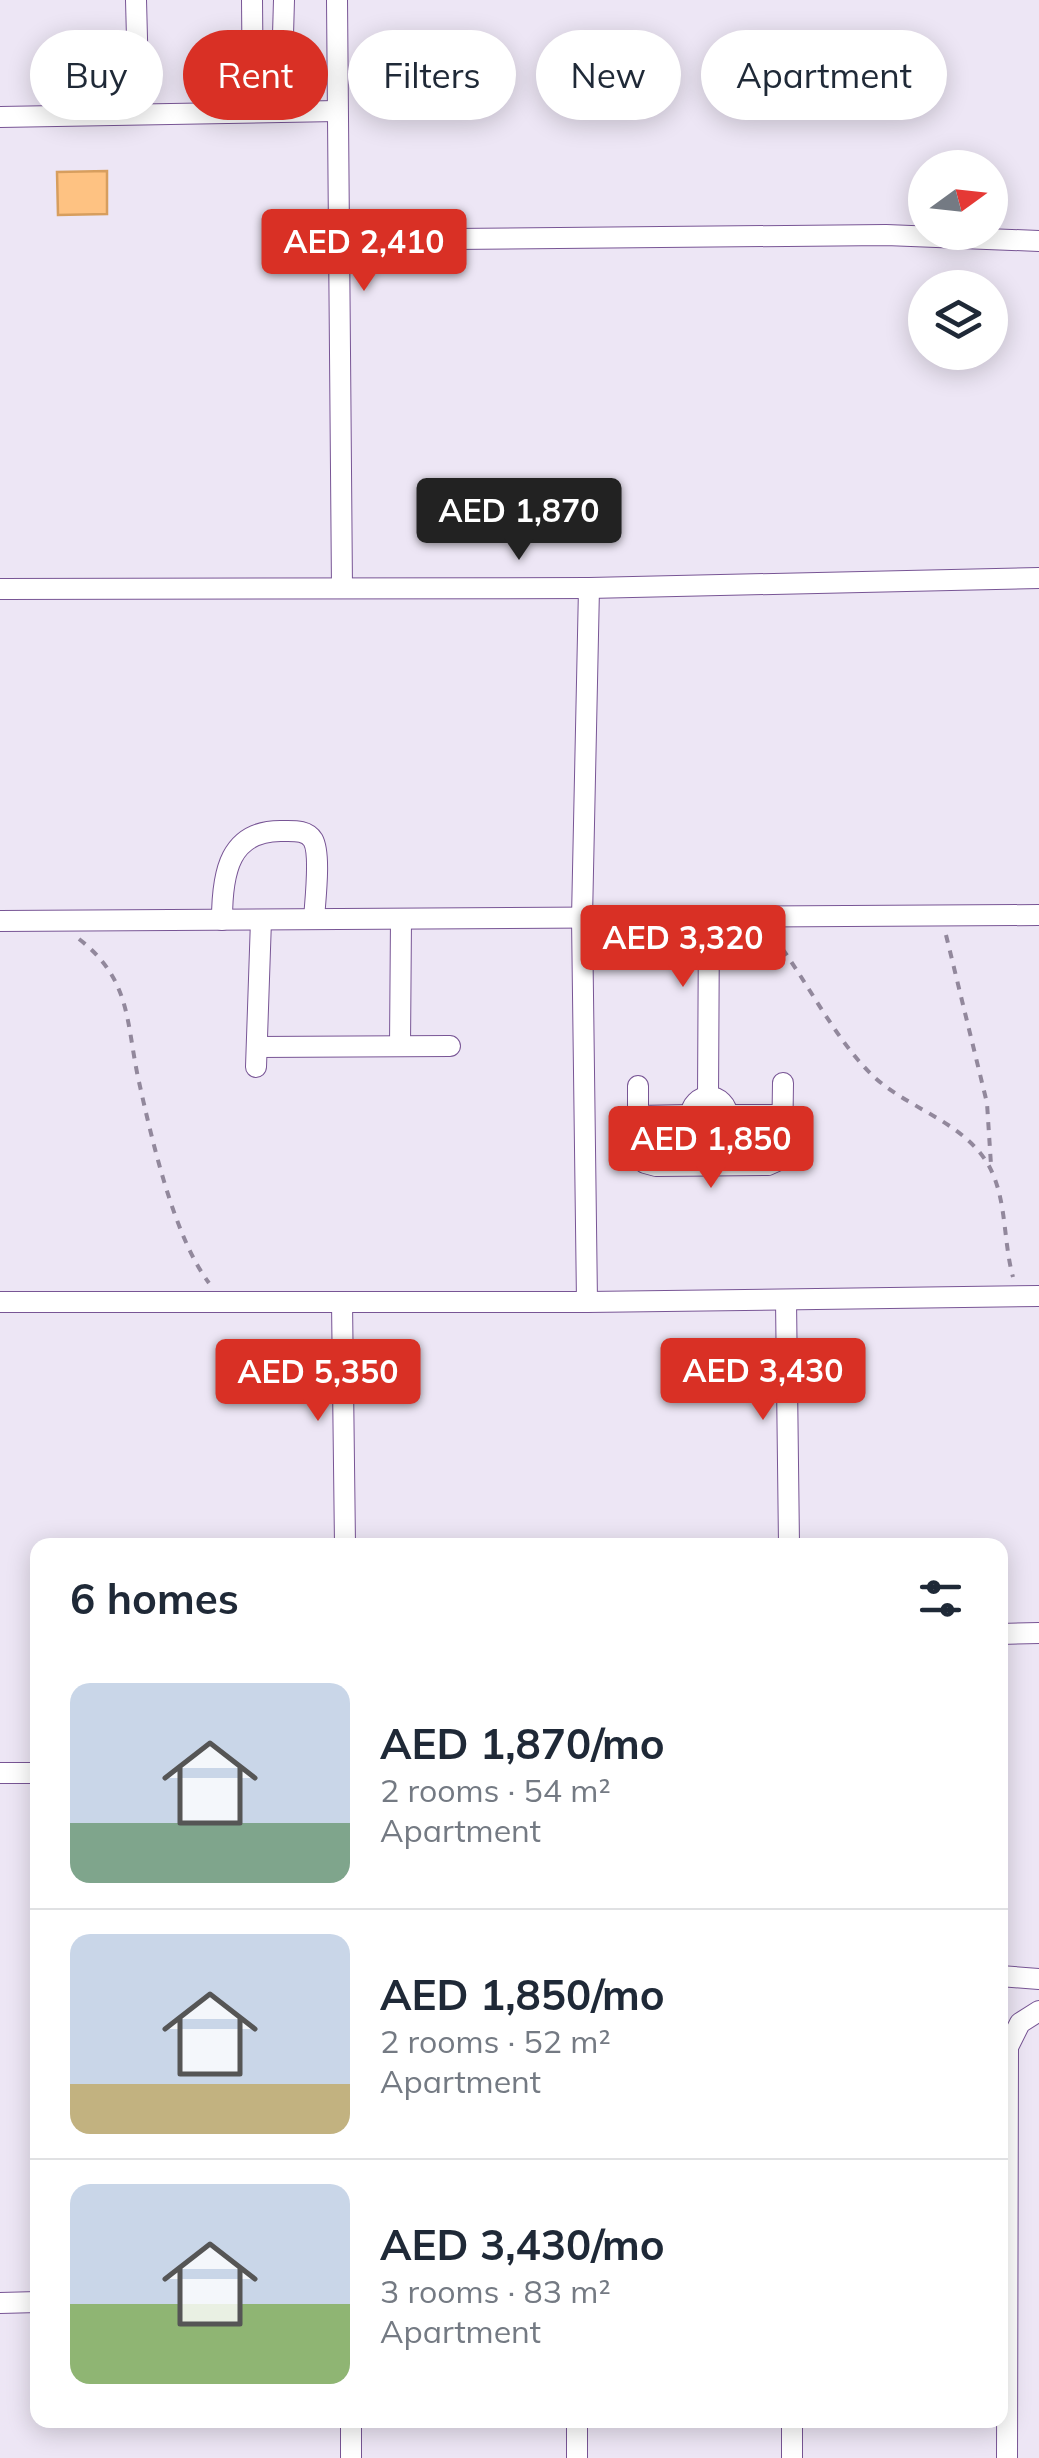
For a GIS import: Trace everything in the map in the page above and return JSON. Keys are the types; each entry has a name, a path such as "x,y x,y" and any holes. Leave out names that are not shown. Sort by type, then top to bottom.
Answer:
{"street":[{"path":"136,0 137,30"},
{"path":"252,0 252,30"},
{"path":"284,0 284,30"},
{"path":"337,0 342,588"},
{"path":"328,111 337,111"},
{"path":"0,117 30,116"},
{"path":"338,240 886,236 1039,241"},
{"path":"0,589 589,588 1039,578"},
{"path":"586,1302 582,918 589,588"},
{"path":"222,920 224,888 236,850 249,835 268,830 302,832 312,840 316,853 314,919"},
{"path":"0,921 1039,915"},
{"path":"708,1097 709,917"},
{"path":"400,919 400,1046"},
{"path":"261,920 257,1057 450,1046"},
{"path":"638,1086 639,1154 645,1163 710,1166 768,1165 777,1160 782,1152 782,1084"},
{"path":"708,1097 723,1104 726,1115 720,1129 709,1133 694,1126 691,1115 694,1104 708,1097"},
{"path":"638,1116 691,1115"},
{"path":"726,1115 782,1115"},
{"path":"709,1133 710,1166"},
{"path":"0,1302 586,1302 1030,1296"},
{"path":"786,1300 789,1538"},
{"path":"342,1302 345,1538"},
{"path":"1008,1634 1039,1633"},
{"path":"0,1773 30,1773"},
{"path":"1008,1977 1039,1979"},
{"path":"1008,2041 1020,2023 1039,2011"},
{"path":"0,2304 30,2302"},
{"path":"351,2428 351,2458"},
{"path":"577,2428 577,2458"},
{"path":"792,2428 792,2458"},
{"path":"1007,2428 1007,2458"}],"path":[{"path":"941,916 987,1103 991,1170 1001,1202 1008,1259 1030,1296"},
{"path":"757,917 799,970 858,1061 891,1090 958,1130 991,1170"},
{"path":"73,935 98,955 121,991 139,1082 180,1228 203,1275 226,1302"}],"building":[{"path":"107,171 107,214 58,215 57,172"}]}
